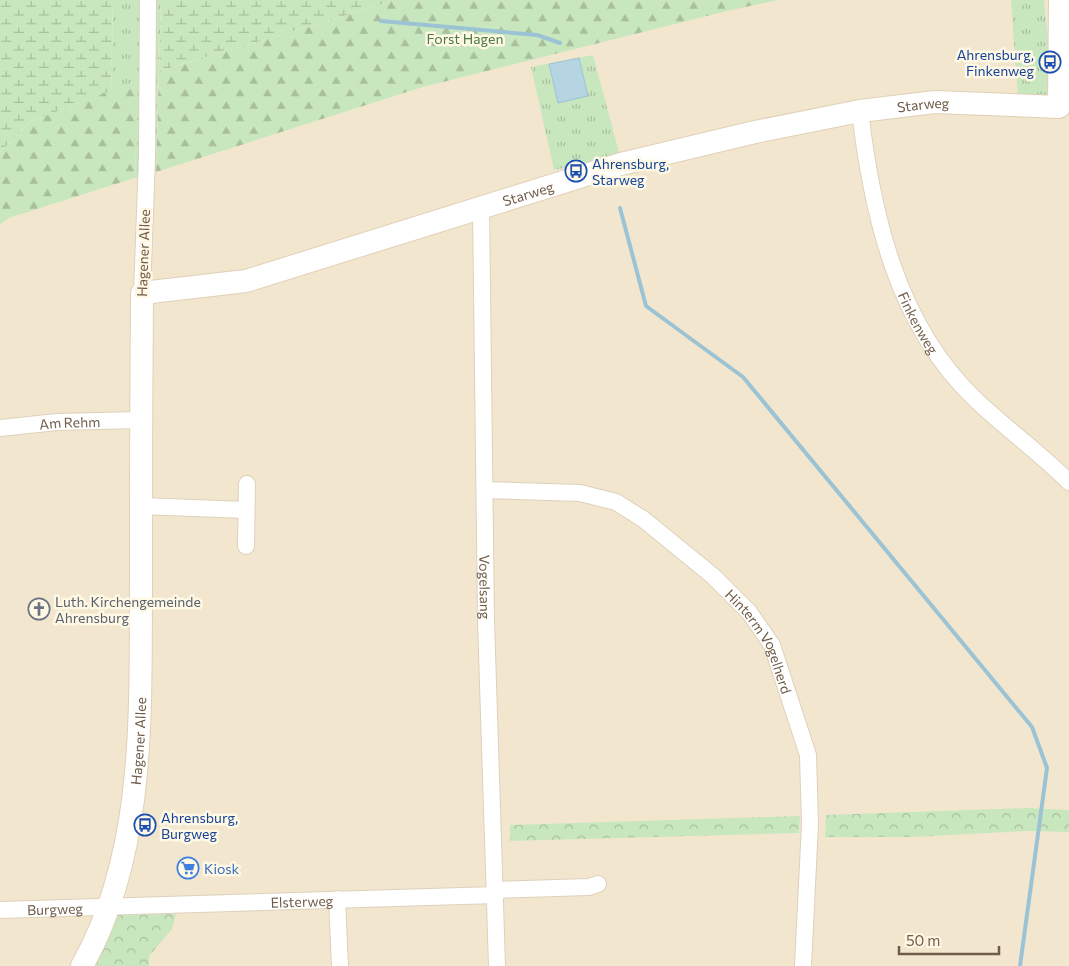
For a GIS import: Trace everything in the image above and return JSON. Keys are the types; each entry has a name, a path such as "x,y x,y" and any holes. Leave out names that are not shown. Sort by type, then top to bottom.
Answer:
{"street":[{"name":"Hagener Allee","path":"82,966 110,906 121,872 131,823 134,786 140,657 140,420 147,158 148,0"},
{"path":"1060,0 1064,108"},
{"name":"Starweg","path":"142,293 246,281 620,164 755,132 860,112 935,102 1064,108"},
{"name":"Finkenweg","path":"860,112 867,169 882,230 904,297 929,346 974,398 1069,482"},
{"name":"Vogelsang","path":"480,207 486,620 497,966"},
{"name":"Am Rehm","path":"0,428 58,422 140,420"},
{"path":"246,546 247,484"},
{"name":"Hinterm Vogelherd","path":"485,490 580,493 616,502 643,519 713,576 749,612 772,645 808,755 810,824 803,966"},
{"path":"141,506 246,510"},
{"name":"Elsterweg","path":"110,906 496,892 590,887 598,884"},
{"path":"337,899 340,966"},
{"name":"Burgweg","path":"0,910 110,906"}],"shaded area":[{"path":"771,0 1069,0 1069,966 0,966 0,225 9,218 423,87 726,9"}],"green space":[{"path":"0,0 113,0 111,91 31,121 0,152"},
{"path":"113,0 161,0 156,172 135,178 137,81 111,91"},
{"path":"161,0 387,0 387,3 159,71"},
{"name":"Forst Hagen","path":"387,0 778,0 423,87 156,172 159,71 387,3"},
{"path":"1011,0 1044,0 1053,90 1050,96 1018,99"},
{"path":"593,55 620,156 554,170 531,67"},
{"path":"138,80 135,178 9,218 0,225 0,152 31,121"},
{"path":"1028,808 1069,810 1069,832 1026,831 913,837 825,837 826,815"},
{"path":"800,816 799,833 510,841 510,825"},
{"path":"176,914 172,929 149,956 149,966 89,966 114,915"}],"water":[{"path":"579,58 588,96 558,103 549,64"}],"waterway":[{"path":"381,21 537,35 560,43"},
{"path":"620,208 646,306 743,377 1032,727 1047,768 1020,966"}],"place":[{"name":"Ahrensburg, Finkenweg","path":"1050,62"},
{"name":"Ahrensburg, Starweg","path":"576,171"},
{"name":"Luth. Kirchengemeinde Ahrensburg","path":"39,609"},
{"name":"Ahrensburg, Burgweg","path":"145,825"},
{"name":"Kiosk","path":"188,868"}]}
